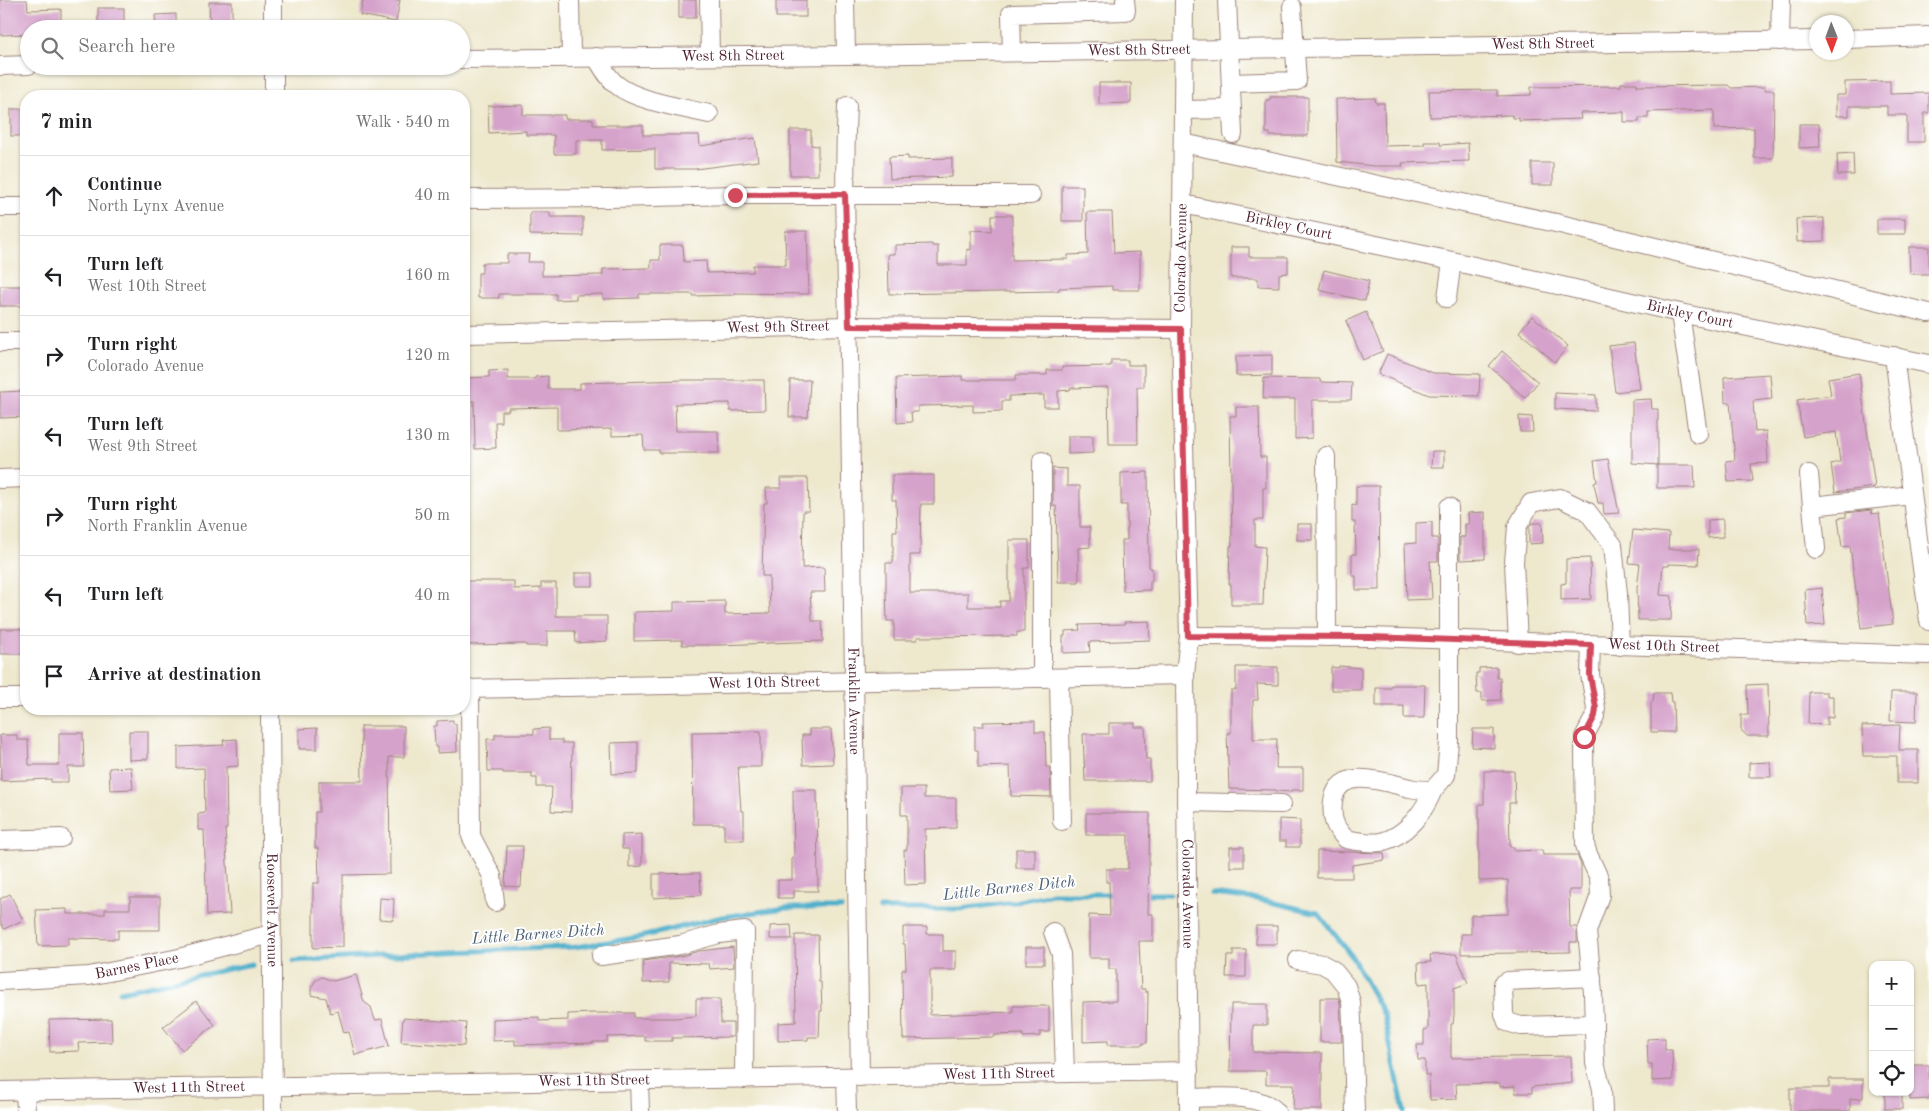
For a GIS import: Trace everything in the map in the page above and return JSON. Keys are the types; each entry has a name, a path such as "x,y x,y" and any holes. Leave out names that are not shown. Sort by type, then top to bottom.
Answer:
{"street":[{"path":"273,0 273,20"},
{"path":"570,0 571,58"},
{"path":"710,0 710,56"},
{"path":"845,0 846,55"},
{"path":"1012,52 1011,14 1126,11 1126,0"},
{"name":"Colorado Avenue","path":"1184,0 1181,329 1188,636 1185,675 1189,1104"},
{"path":"1227,0 1233,134"},
{"path":"1780,41 1781,0"},
{"path":"1231,83 1297,81 1292,7"},
{"path":"1854,39 1929,36"},
{"name":"West 8th Street","path":"470,59 1809,40"},
{"path":"596,57 612,80 628,92 650,100 709,114"},
{"path":"0,66 20,65"},
{"path":"274,75 274,90"},
{"name":"Franklin Avenue","path":"847,106 845,194 849,326 853,1077 848,1111"},
{"path":"1184,110 1232,109"},
{"path":"1183,143 1556,223 1929,313"},
{"path":"470,199 845,194 1031,195"},
{"name":"Birkley Court","path":"1183,204 1452,261 1680,313 1929,364"},
{"path":"0,207 20,206"},
{"path":"1447,298 1452,261"},
{"path":"1680,313 1698,434"},
{"name":"West 9th Street","path":"470,334 849,326 1181,329"},
{"path":"0,342 20,342"},
{"path":"1894,356 1929,621"},
{"path":"1326,456 1327,637"},
{"path":"1042,462 1050,678 1062,821"},
{"path":"1809,474 1816,549"},
{"path":"0,479 20,478"},
{"path":"1812,506 1912,495"},
{"path":"1518,643 1514,562 1517,527 1530,502 1560,498 1587,511 1613,545 1618,594 1620,646"},
{"path":"1433,790 1412,789 1383,781 1361,778 1344,782 1334,794 1332,810 1336,828 1346,839 1381,842 1404,832 1427,804 1433,790 1446,775 1449,742 1448,507"},
{"name":"West 10th Street","path":"1188,636 1327,637 1929,654"},
{"path":"1591,645 1590,675 1596,708 1595,716 1584,737 1586,845 1599,878 1600,895 1587,931 1593,985 1595,1062 1602,1089 1603,1111"},
{"name":"West 10th Street","path":"470,689 1185,675"},
{"path":"0,698 20,698"},
{"name":"Roosevelt Avenue","path":"270,715 273,1111"},
{"path":"468,715 471,836 492,876 495,902"},
{"path":"1186,802 1282,804"},
{"path":"0,840 61,838"},
{"path":"601,956 680,944 719,934 744,931 744,1079"},
{"path":"1053,932 1061,954 1065,1073"},
{"name":"Barnes Place","path":"0,981 89,976 179,958 271,934"},
{"path":"1298,960 1322,964 1333,970 1346,986 1351,1002 1355,1111"},
{"path":"1593,985 1508,981 1503,984 1504,1014 1507,1022 1522,1026 1594,1024"},
{"name":"West 11th Street","path":"0,1091 273,1088 1188,1071"},
{"path":"639,1081 640,1111"},
{"path":"25,1090 26,1111"},
{"path":"1189,1104 1247,1098 1266,1104 1276,1111"}],"building":[{"path":"0,0 27,0 28,10 61,9 61,20 20,20 20,34 0,35"},
{"path":"363,0 400,0 396,20 360,15"},
{"path":"679,0 696,0 696,18 679,18"},
{"path":"776,0 806,0 806,17 776,17"},
{"path":"209,2 232,2 232,20 210,20"},
{"path":"98,8 124,8 124,20 98,20"},
{"path":"176,14 176,20 155,20 155,15"},
{"path":"1890,81 1890,94 1929,93 1929,113 1924,113 1924,142 1907,142 1907,115 1887,115 1887,106 1849,106 1849,116 1836,116 1836,95 1845,95 1845,82"},
{"path":"1099,83 1131,83 1131,103 1099,104"},
{"path":"1621,83 1637,83 1637,86 1728,85 1731,88 1765,87 1765,90 1774,90 1773,158 1754,158 1754,128 1714,129 1714,110 1648,112 1648,118 1639,118 1639,122 1624,122 1624,112 1580,113 1581,119 1519,121 1519,118 1512,118 1512,115 1430,117 1429,91 1497,90 1497,96 1531,95 1531,87 1621,86"},
{"path":"1270,97 1308,97 1308,136 1270,136 1270,133 1266,133 1266,100 1270,100"},
{"path":"1375,98 1376,103 1384,103 1385,146 1424,145 1424,142 1440,142 1440,145 1468,143 1469,161 1402,163 1403,166 1374,166 1337,162 1336,99"},
{"path":"523,105 523,115 565,115 565,119 593,119 593,125 643,125 643,135 699,135 700,146 755,138 758,161 695,169 655,169 655,149 602,150 602,140 576,140 576,154 554,154 554,135 526,135 526,131 489,133 488,106"},
{"path":"11,109 20,109 20,136 11,136"},
{"path":"1799,124 1819,124 1820,147 1799,148"},
{"path":"790,130 811,130 811,145 818,146 818,175 790,175"},
{"path":"1853,153 1854,175 1838,175 1837,154"},
{"path":"908,156 908,159 952,158 952,177 890,179 889,157"},
{"path":"1532,163 1553,163 1553,185 1532,185"},
{"path":"1062,186 1083,186 1083,221 1062,221"},
{"path":"530,212 550,212 550,217 583,217 583,236 530,235"},
{"path":"1087,212 1112,212 1114,253 1140,252 1140,290 1112,290 1112,286 1059,288 1056,291 889,294 888,254 895,254 895,245 932,244 932,246 938,246 938,265 967,265 967,249 971,250 971,230 992,231 992,215 1012,215 1012,260 1068,259 1068,255 1088,254"},
{"path":"1824,218 1824,241 1797,242 1796,219"},
{"path":"1877,219 1905,219 1905,234 1877,234"},
{"path":"785,231 807,231 809,294 734,293 734,295 693,296 693,294 639,294 639,298 603,299 603,294 576,295 576,299 556,300 556,294 499,294 499,298 478,298 478,273 482,273 482,263 507,263 507,254 529,254 528,262 542,262 542,276 603,275 603,269 651,268 651,260 660,260 660,245 683,245 684,262 706,261 707,273 753,272 753,265 786,265"},
{"path":"1231,247 1249,247 1249,257 1288,257 1288,273 1279,274 1279,287 1258,286 1258,278 1231,278"},
{"path":"1909,247 1929,247 1929,274 1910,274"},
{"path":"1324,270 1369,281 1365,301 1319,290"},
{"path":"0,286 20,286 20,306 0,306"},
{"path":"1366,312 1383,351 1363,360 1346,321"},
{"path":"1532,316 1568,346 1555,362 1519,332"},
{"path":"1634,343 1640,389 1615,392 1609,346"},
{"path":"1502,351 1538,382 1525,398 1489,366"},
{"path":"1387,354 1433,373 1480,374 1479,396 1429,395 1378,374"},
{"path":"1272,355 1272,375 1236,376 1236,356"},
{"path":"1111,360 1128,360 1128,365 1144,365 1144,387 1137,387 1138,444 1109,444 1108,387 1070,388 1070,390 1058,391 1058,407 1044,407 1044,395 1009,396 1009,401 1002,401 1002,411 973,412 973,405 918,406 918,412 911,412 912,422 897,423 896,378 962,376 962,380 1016,380 1016,375 1047,375 1047,370 1062,370 1062,367 1111,366"},
{"path":"508,370 508,379 535,379 535,377 548,376 548,389 580,389 580,383 764,380 765,410 730,411 730,403 675,404 676,431 718,431 719,453 659,453 659,450 644,450 643,435 612,436 612,429 557,430 557,407 508,408 509,411 501,411 501,422 495,422 496,448 475,449 474,401 470,401 470,378 489,377 489,371"},
{"path":"1859,373 1875,487 1835,492 1831,464 1840,462 1836,432 1803,437 1797,400 1831,395 1828,378"},
{"path":"1770,374 1772,399 1753,401 1755,432 1766,431 1768,463 1751,464 1753,481 1728,482 1726,461 1735,460 1730,402 1725,403 1724,377"},
{"path":"1264,378 1320,379 1320,382 1352,383 1351,400 1312,400 1312,438 1295,439 1295,399 1263,399"},
{"path":"790,380 810,380 808,417 789,417"},
{"path":"20,391 20,417 0,418 0,392"},
{"path":"1555,393 1596,395 1596,411 1555,409"},
{"path":"1651,399 1652,409 1658,409 1658,465 1632,463 1632,400"},
{"path":"1236,407 1259,407 1260,457 1266,457 1266,488 1263,488 1263,520 1255,520 1255,546 1265,547 1263,605 1231,605 1231,584 1229,584 1230,546 1232,546 1230,416 1236,416"},
{"path":"1519,416 1532,417 1533,432 1520,432"},
{"path":"1068,436 1093,436 1093,453 1068,454"},
{"path":"1432,451 1444,451 1444,467 1431,467"},
{"path":"1608,459 1619,513 1604,514 1603,503 1598,503 1594,483 1597,482 1594,461"},
{"path":"1657,465 1694,465 1695,488 1657,488"},
{"path":"1053,468 1067,469 1067,486 1080,486 1080,527 1090,527 1090,547 1078,548 1079,582 1058,582 1056,506 1053,506"},
{"path":"1148,472 1149,568 1152,568 1152,581 1150,581 1150,590 1123,591 1122,540 1127,540 1127,505 1121,505 1121,473"},
{"path":"892,475 934,475 934,504 921,504 920,555 910,555 910,593 968,593 968,607 1000,607 1000,601 1009,601 1009,540 1029,540 1029,568 1024,568 1024,632 1017,632 1017,636 917,637 917,640 894,640 894,621 887,621 886,591 886,563 893,563 893,531 897,531 896,500 892,500"},
{"path":"780,478 808,478 809,511 803,511 802,568 824,567 825,592 810,592 812,621 822,621 823,641 682,645 682,640 634,641 634,612 674,611 674,602 725,601 725,614 770,613 769,576 762,576 764,503 767,503 766,488 781,488"},
{"path":"1356,486 1379,486 1380,590 1356,590 1356,576 1352,576 1352,554 1356,554 1355,522 1352,522 1352,505 1356,506"},
{"path":"1871,510 1872,514 1879,513 1893,624 1861,628 1850,546 1842,547 1838,518 1846,517 1846,513"},
{"path":"1485,512 1485,559 1460,560 1460,537 1465,537 1465,524 1469,524 1468,513"},
{"path":"1723,519 1723,537 1708,538 1708,520"},
{"path":"1432,522 1432,538 1438,538 1438,561 1430,561 1432,599 1407,600 1405,544 1416,543 1416,523"},
{"path":"1532,523 1542,523 1543,543 1529,544 1529,528"},
{"path":"1297,524 1312,524 1312,540 1297,540"},
{"path":"1633,530 1669,533 1668,549 1699,549 1698,565 1669,564 1669,566 1663,566 1660,595 1672,596 1671,620 1638,620 1637,588 1640,564 1629,563"},
{"path":"1590,558 1591,599 1561,600 1561,584 1566,583 1566,559"},
{"path":"575,573 593,573 593,586 575,586"},
{"path":"470,581 514,581 514,589 541,588 541,583 556,583 556,616 607,616 607,641 576,643 575,631 547,631 547,646 526,646 526,644 470,645"},
{"path":"1822,588 1825,625 1807,626 1805,590"},
{"path":"1149,621 1150,640 1089,642 1090,652 1063,653 1063,636 1065,636 1065,631 1080,630 1079,625 1125,624 1124,622"},
{"path":"0,629 20,629 20,654 0,654"},
{"path":"1339,666 1361,668 1361,690 1331,690 1331,667 1339,668"},
{"path":"1236,667 1278,667 1278,685 1257,684 1258,700 1253,700 1253,739 1277,739 1276,768 1303,768 1303,790 1291,790 1291,792 1229,789 1227,733 1231,733 1231,690 1236,690"},
{"path":"1497,667 1497,678 1500,678 1501,700 1482,701 1482,693 1477,693 1476,673 1479,673 1479,668"},
{"path":"1768,684 1769,736 1747,736 1741,730 1741,715 1748,715 1747,685"},
{"path":"1391,685 1425,685 1424,718 1404,718 1404,706 1376,706 1376,688 1391,688"},
{"path":"1809,692 1827,692 1827,696 1833,696 1833,718 1827,717 1827,725 1808,724"},
{"path":"1891,692 1917,692 1916,722 1890,721"},
{"path":"1654,693 1670,693 1671,702 1673,702 1674,732 1651,732 1651,702 1653,702"},
{"path":"453,720 453,724 456,724 457,752 437,753 434,726 437,726 437,721"},
{"path":"1035,721 1035,732 1045,732 1046,767 1050,767 1051,797 1011,796 1010,766 978,767 978,750 975,750 975,726 984,726 983,722"},
{"path":"1109,723 1135,723 1135,727 1145,727 1146,759 1150,759 1150,781 1085,781 1083,734 1109,734"},
{"path":"1900,725 1899,750 1918,750 1918,783 1897,783 1897,756 1863,756 1862,726"},
{"path":"361,726 404,726 404,757 389,757 390,874 343,875 343,947 313,948 313,883 319,883 318,848 315,848 315,812 319,812 319,781 362,781"},
{"path":"317,728 317,749 299,749 299,729"},
{"path":"549,728 549,740 562,740 562,743 572,743 571,812 551,811 552,787 537,787 537,778 532,778 532,773 488,771 487,739 495,739 495,734 534,734 534,729"},
{"path":"809,729 831,729 833,764 803,765 802,735 810,735"},
{"path":"1473,729 1494,729 1494,748 1472,747"},
{"path":"129,731 148,731 148,759 129,760"},
{"path":"761,731 761,767 738,767 741,811 744,811 744,840 724,840 724,824 693,824 692,732"},
{"path":"59,733 83,733 84,767 68,767 68,782 51,782 51,779 1,781 0,735 17,735 17,740 28,740 29,765 59,765"},
{"path":"237,739 238,766 226,767 227,829 225,829 230,914 207,915 204,830 198,830 198,814 205,813 204,768 178,769 178,747 224,745 223,740"},
{"path":"638,742 638,773 612,774 611,743"},
{"path":"1770,762 1771,777 1749,777 1749,763"},
{"path":"131,767 133,789 110,790 109,768"},
{"path":"1484,771 1514,771 1515,803 1509,803 1510,847 1514,847 1514,851 1542,850 1543,855 1577,855 1581,865 1581,890 1569,890 1570,927 1577,927 1577,942 1570,942 1570,952 1461,954 1461,934 1471,934 1471,915 1508,914 1508,880 1479,881 1479,804 1484,804"},
{"path":"901,788 924,788 924,798 956,798 956,828 925,829 926,884 905,885 904,850 907,850 907,815 901,815"},
{"path":"793,790 817,790 818,891 794,891 794,898 778,898 778,880 792,880 792,858 794,858"},
{"path":"1086,813 1150,813 1148,914 1153,914 1153,941 1139,941 1141,989 1145,989 1145,992 1148,992 1147,1043 1143,1043 1143,1045 1108,1045 1108,1041 1083,1042 1083,1002 1116,1001 1116,969 1109,969 1109,958 1089,958 1089,915 1110,916 1109,882 1106,882 1106,869 1128,869 1128,835 1086,835"},
{"path":"1279,819 1300,820 1300,847 1286,847 1286,841 1279,841"},
{"path":"642,834 642,866 629,867 629,849 622,849 622,835"},
{"path":"507,846 523,846 521,887 505,886"},
{"path":"1230,847 1244,847 1244,867 1230,867"},
{"path":"1016,849 1035,849 1035,868 1016,868"},
{"path":"1317,851 1384,853 1385,860 1352,865 1352,878 1317,878"},
{"path":"700,873 701,895 653,898 653,874"},
{"path":"10,894 23,920 4,929 0,921 0,899"},
{"path":"130,897 160,897 160,930 118,930 118,939 68,938 68,945 38,946 36,910 67,909 67,914 105,914 105,909 130,909"},
{"path":"380,898 394,899 393,920 379,919"},
{"path":"791,925 792,939 770,939 770,926"},
{"path":"1256,926 1277,926 1277,944 1256,944"},
{"path":"903,927 927,927 927,934 943,934 943,951 956,951 956,970 930,970 930,1015 1013,1012 1013,1006 1049,1006 1049,1032 1040,1032 1040,1036 1023,1037 1023,1034 994,1035 994,1037 903,1039 902,970 906,969"},
{"path":"795,935 818,935 822,1011 820,1011 819,1037 808,1037 808,1040 778,1041 778,1023 796,1022"},
{"path":"733,947 734,967 710,969 709,964 669,963 669,982 643,983 643,961"},
{"path":"1026,947 1044,947 1044,964 1026,964"},
{"path":"1233,950 1246,950 1246,977 1226,977 1227,956 1233,956"},
{"path":"1456,954 1468,983 1454,988 1451,1058 1571,1056 1572,1083 1532,1087 1532,1093 1515,1093 1515,1086 1500,1087 1500,1083 1456,1084 1457,1099 1430,1100 1429,1075 1425,1075 1425,1060 1418,1060 1417,1045 1424,1045 1424,1030 1428,1029 1428,983 1419,984 1418,963 1431,962 1430,955"},
{"path":"356,975 364,1002 371,1007 375,1020 382,1019 389,1046 355,1055 349,1032 344,1033 338,1011 330,1013 326,998 311,995 311,988 315,981 322,977 333,981"},
{"path":"1320,998 1339,998 1342,1042 1320,1042"},
{"path":"696,999 720,999 721,1023 733,1023 733,1037 672,1038 672,1041 645,1041 645,1036 607,1037 607,1042 515,1045 515,1040 493,1041 493,1019 539,1017 539,1021 568,1020 568,1014 595,1013 634,1013 634,1018 696,1016"},
{"path":"196,1001 215,1025 182,1050 163,1027"},
{"path":"1231,1004 1267,1004 1267,1025 1253,1025 1253,1052 1322,1053 1322,1110 1293,1110 1294,1084 1266,1084 1266,1071 1230,1071"},
{"path":"403,1018 466,1023 464,1046 401,1042"},
{"path":"111,1019 112,1042 78,1043 79,1051 50,1052 49,1020"},
{"path":"1665,1038 1665,1050 1672,1050 1673,1080 1652,1081 1652,1064 1648,1064 1647,1039"},
{"path":"1914,1065 1929,1065 1929,1099 1910,1100 1910,1096 1914,1096"},
{"path":"1829,1079 1863,1079 1863,1098 1850,1099 1850,1111 1790,1111 1790,1088 1829,1088"},
{"path":"1885,1096 1902,1096 1902,1109 1885,1109"}],"waterway":[{"name":"Little Barnes Ditch","path":"880,909 960,909 1014,902 1052,894 1115,894"},
{"name":"Little Barnes Ditch","path":"1143,894 1170,894"},
{"name":"Little Barnes Ditch","path":"1212,894 1257,899 1318,913 1351,955 1384,1015 1404,1111"},
{"name":"Little Barnes Ditch","path":"294,961 575,947 640,937 722,917 786,908 841,908"},
{"name":"Little Barnes Ditch","path":"120,992 252,964"}],"route":[{"path":"735,195 845,194 849,326 1181,329 1188,636 1370,637 1591,645 1590,675 1596,708 1595,716 1584,737"}]}
